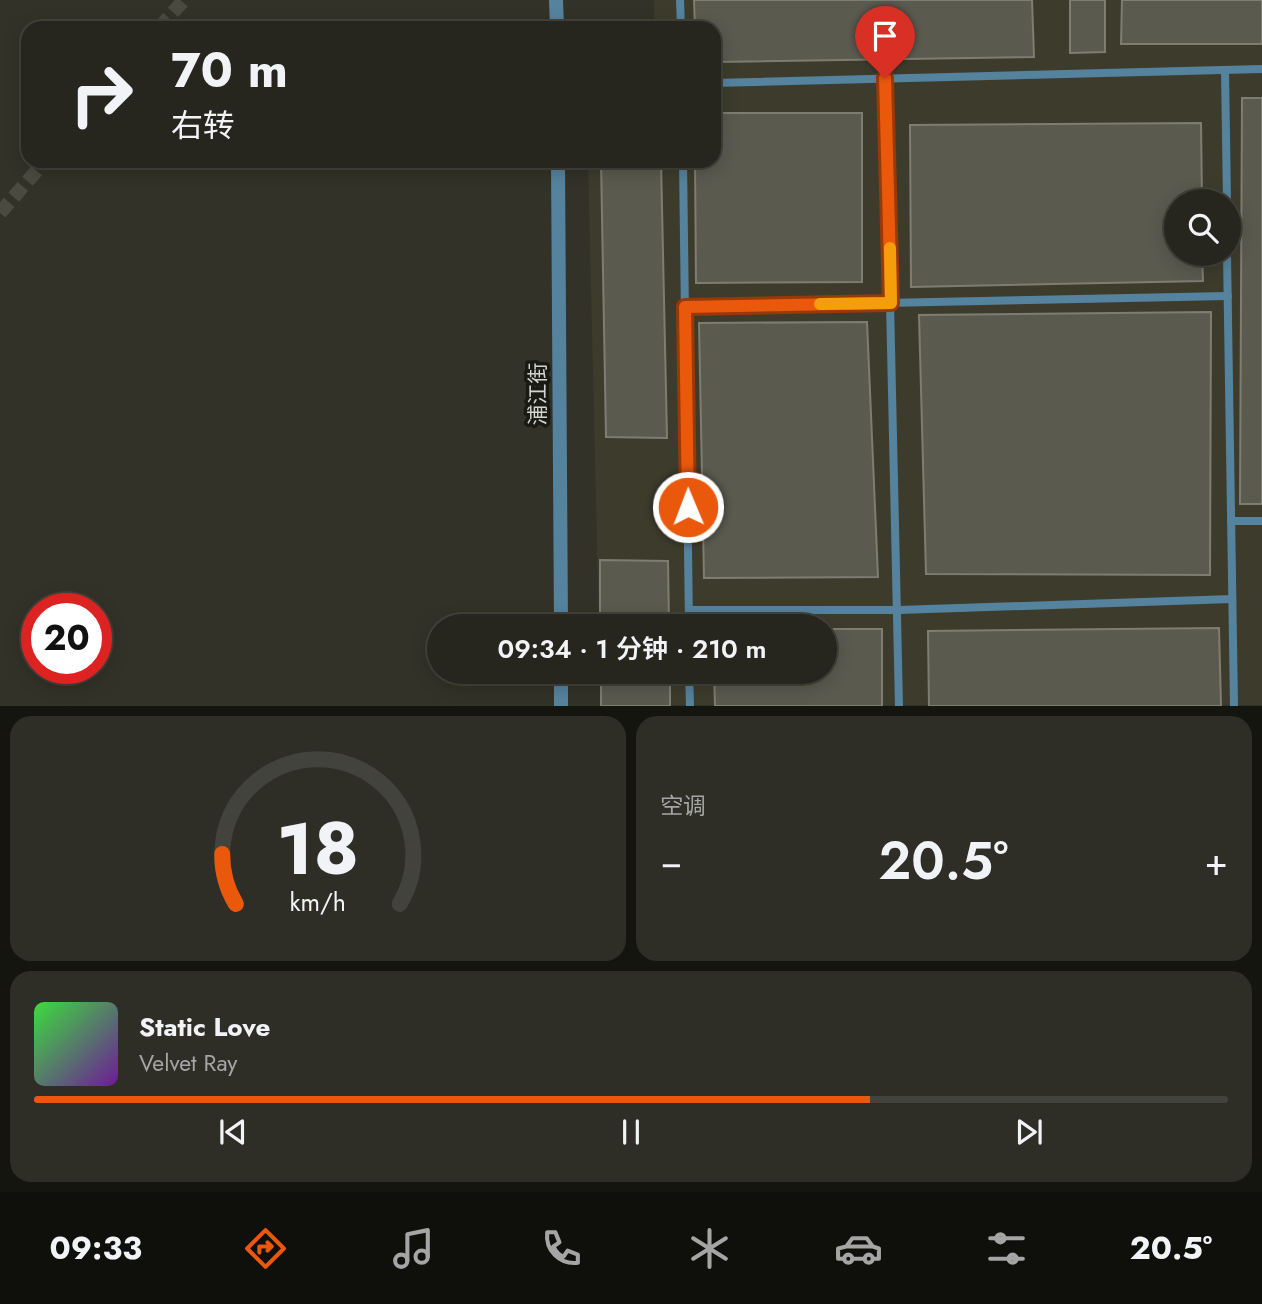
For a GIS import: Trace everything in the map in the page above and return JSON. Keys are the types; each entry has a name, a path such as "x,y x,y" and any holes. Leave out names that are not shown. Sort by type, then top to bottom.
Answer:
{"street":[{"path":"556,0 557,21"},
{"name":"浦江街","path":"558,168 561,614"},
{"path":"561,684 561,705"}],"lane":[{"path":"680,0 681,21"},
{"path":"721,83 1262,69"},
{"path":"1225,70 1227,189"},
{"path":"885,78 899,610 899,705"},
{"path":"683,168 689,614"},
{"path":"1227,266 1234,705"},
{"path":"685,307 1228,296"},
{"path":"1231,521 1262,521"},
{"path":"689,610 899,610 1232,599"},
{"path":"689,684 690,705"}],"shaded area":[{"path":"654,0 1262,0 1262,705 600,705 600,684 837,684 837,614 599,614 588,168 721,168 721,21 654,21"}],"building":[{"path":"694,0 1032,0 1034,57 721,62 721,21 695,21"},
{"path":"1070,0 1105,0 1105,52 1070,53"},
{"path":"1122,0 1262,0 1262,44 1121,44"},
{"path":"1242,98 1262,98 1262,504 1240,504"},
{"path":"721,113 862,113 862,282 696,283 695,168 721,168"},
{"path":"1201,123 1202,189 1164,189 1164,266 1202,266 1203,281 911,287 910,125"},
{"path":"601,168 661,168 667,438 606,437"},
{"path":"1211,312 1210,575 926,574 919,315"},
{"path":"867,322 878,577 704,578 699,323"},
{"path":"600,560 668,561 669,614 600,614"},
{"path":"1219,628 1221,706 929,706 928,631"},
{"path":"837,629 882,629 882,706 715,706 714,684 837,684"},
{"path":"601,684 670,684 670,706 601,706"}],"tunnel":[{"path":"165,21 184,0"},
{"path":"0,213 39,168"}],"slow traffic":[{"path":"820,304 891,303 890,248"}],"route":[{"path":"688,507 685,307 891,303 885,78"}]}
